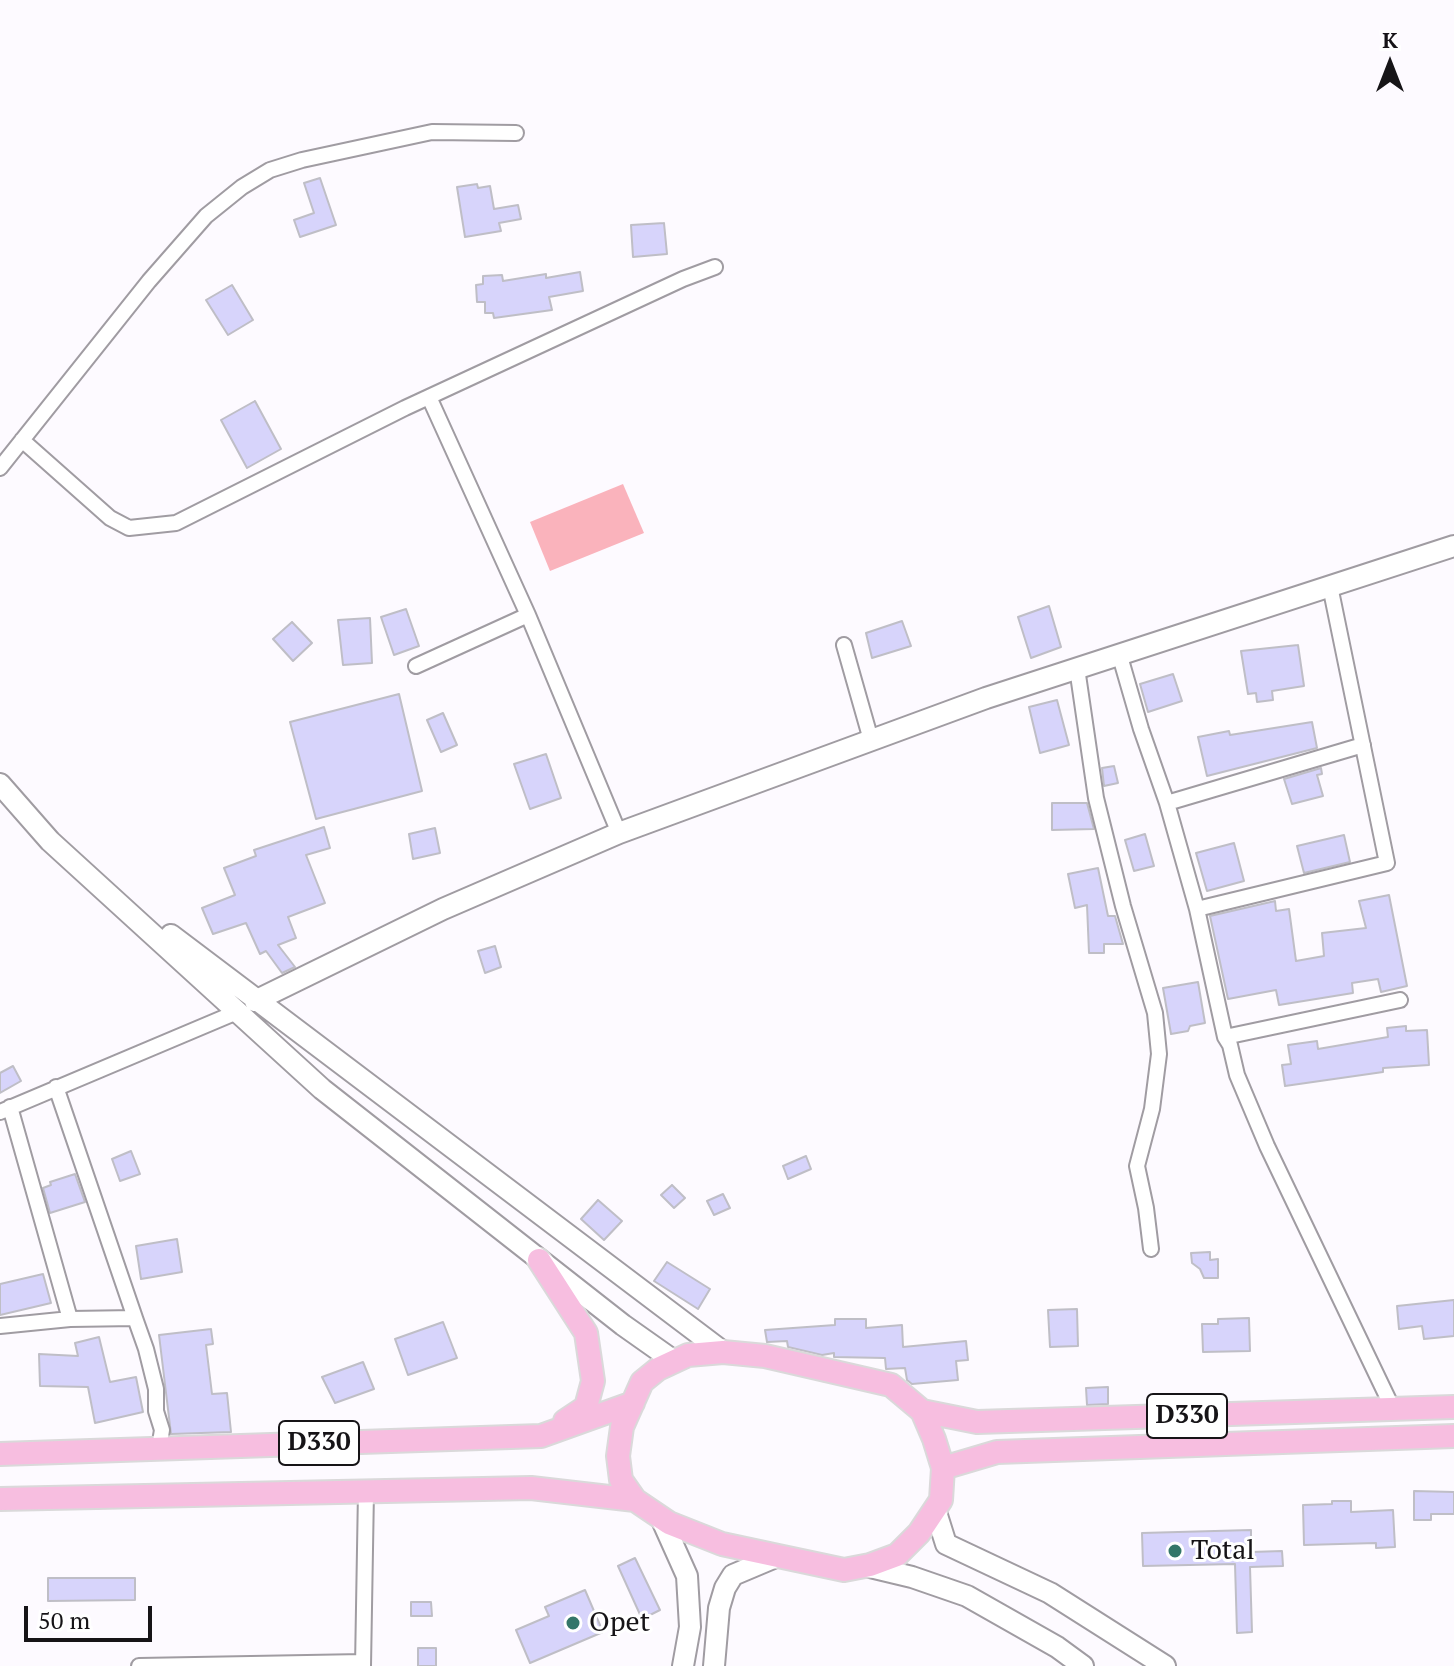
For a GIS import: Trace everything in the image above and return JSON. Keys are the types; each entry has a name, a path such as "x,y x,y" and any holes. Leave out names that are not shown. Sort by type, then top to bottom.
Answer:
{"main road":[{"path":"255,1001 443,909 619,833 1119,653 1454,546"},
{"path":"0,784 50,841 322,1089 623,1325 674,1361"},
{"path":"50,841 255,1001 723,1352"},
{"path":"539,1260 586,1333 593,1381 586,1407 541,1436"},
{"path":"723,1352 765,1356 891,1385 922,1411 943,1468 941,1500 919,1533 897,1555 844,1570 722,1544 661,1518 635,1500 621,1480 618,1456 622,1427 642,1382 658,1369 688,1355 723,1352"},
{"name":"D330","path":"0,1454 541,1436 633,1403"},
{"name":"D330","path":"922,1411 977,1422 1454,1407"},
{"name":"D330","path":"943,1468 997,1452 1454,1436"},
{"name":"D330","path":"0,1499 531,1488 635,1500"},
{"path":"935,1509 946,1544 1050,1593 1165,1666"},
{"path":"661,1518 687,1576 690,1627 682,1666"},
{"path":"714,1666 719,1608 725,1588 733,1575 778,1556"},
{"path":"866,1566 912,1577 967,1596 1057,1647 1083,1666"}],"street":[{"path":"0,468 149,281 206,216 242,187 270,170 302,160 432,132 516,133"},
{"path":"22,440 110,518 129,528 176,523 429,397 715,267"},
{"path":"429,397 528,615 619,833"},
{"path":"1197,909 1387,863 1330,586"},
{"path":"416,666 528,615"},
{"path":"844,645 871,740"},
{"path":"1119,653 1197,909 1225,1037 1237,1075 1262,1135 1393,1409"},
{"path":"1077,668 1096,798 1123,906 1155,1013 1159,1054 1152,1109 1137,1166 1151,1249"},
{"path":"1167,803 1363,745"},
{"path":"1225,1037 1400,1000"},
{"path":"70,1319 5,1110 237,1012"},
{"path":"56,1087 146,1349 162,1430 159,1448"},
{"path":"0,1326 70,1319 135,1318"},
{"path":"139,1666 363,1664 366,1491"}],"shaded area":[{"path":"623,484 644,533 550,571 530,522"}],"building":[{"path":"320,178 336,225 300,237 294,220 314,213 304,183"},
{"path":"477,184 478,188 490,186 494,209 518,205 521,219 499,223 501,231 465,237 457,187"},
{"path":"664,223 667,254 633,257 631,225"},
{"path":"580,272 583,291 549,297 552,310 494,318 493,313 485,313 485,302 477,302 476,285 483,284 483,276 502,275 503,281"},
{"path":"232,285 253,320 228,335 206,300"},
{"path":"255,401 281,449 247,468 221,420"},
{"path":"1049,606 1061,647 1031,658 1018,617"},
{"path":"406,609 419,646 394,655 381,617"},
{"path":"370,618 372,663 343,665 338,620"},
{"path":"902,621 911,646 872,658 866,633"},
{"path":"292,622 312,643 293,661 273,639"},
{"path":"1298,645 1304,686 1272,691 1273,700 1257,702 1256,693 1248,694 1241,651"},
{"path":"1173,674 1182,701 1148,712 1140,684"},
{"path":"399,694 422,791 316,819 290,722"},
{"path":"1057,700 1069,745 1040,753 1029,707"},
{"path":"443,713 457,745 441,752 427,720"},
{"path":"1312,722 1317,748 1207,776 1198,737"},
{"path":"546,754 561,798 530,809 514,764"},
{"path":"1114,766 1118,783 1104,786 1102,768"},
{"path":"1321,768 1322,774 1317,775 1323,796 1292,804 1284,779"},
{"path":"1052,803 1087,803 1094,829 1052,830"},
{"path":"324,827 330,848 306,855 325,903 288,917 296,938 278,945 295,967 282,973 266,951 260,954 246,923 213,934 202,908 235,895 224,868 256,856 254,850"},
{"path":"435,828 440,853 413,859 409,834"},
{"path":"1145,834 1154,866 1134,871 1125,840"},
{"path":"1344,835 1350,862 1304,873 1297,846"},
{"path":"1234,843 1244,881 1207,891 1196,853"},
{"path":"1098,868 1108,916 1115,916 1123,944 1104,944 1104,953 1089,953 1087,905 1075,908 1068,874"},
{"path":"1389,895 1407,986 1381,992 1378,979 1352,983 1353,993 1279,1005 1276,990 1228,999 1210,916 1275,901 1276,911 1289,909 1296,961 1324,956 1322,933 1366,928 1359,901"},
{"path":"495,946 501,967 485,973 478,951"},
{"path":"1198,982 1205,1023 1171,1034 1163,988"},
{"path":"1406,1026 1406,1031 1427,1030 1429,1065 1383,1068 1383,1072 1285,1086 1282,1065 1291,1064 1288,1045 1317,1041 1318,1049 1388,1037 1387,1028"},
{"path":"13,1066 21,1081 0,1093 0,1073"},
{"path":"131,1151 140,1174 120,1181 112,1159"},
{"path":"806,1156 811,1169 788,1179 783,1166"},
{"path":"75,1174 85,1202 50,1213 43,1188 51,1185 50,1182"},
{"path":"672,1185 685,1198 674,1208 661,1195"},
{"path":"723,1194 730,1208 714,1215 707,1201"},
{"path":"598,1200 622,1221 604,1240 581,1219"},
{"path":"177,1239 182,1272 141,1279 136,1246"},
{"path":"1210,1252 1210,1260 1218,1259 1218,1278 1204,1278 1200,1269 1192,1263 1191,1253"},
{"path":"667,1262 710,1289 698,1309 654,1281"},
{"path":"43,1274 51,1303 0,1315 0,1284"},
{"path":"1454,1300 1454,1336 1424,1339 1422,1326 1399,1329 1397,1306"},
{"path":"1077,1309 1078,1346 1050,1347 1048,1310"},
{"path":"1249,1318 1250,1351 1203,1352 1202,1324 1218,1324 1218,1319"},
{"path":"835,1319 866,1319 866,1328 902,1325 903,1347 966,1341 968,1360 956,1361 958,1380 912,1384 907,1380 905,1368 886,1369 885,1358 834,1357 834,1353 822,1355 788,1347 787,1341 767,1342 765,1330 835,1325"},
{"path":"443,1322 457,1358 408,1375 395,1339"},
{"path":"211,1329 213,1344 206,1345 212,1394 227,1393 231,1432 171,1434 159,1335"},
{"path":"99,1337 110,1382 136,1377 143,1412 95,1423 88,1387 40,1386 39,1354 78,1356 75,1343"},
{"path":"363,1362 374,1389 335,1403 322,1377"},
{"path":"1108,1387 1108,1404 1087,1405 1086,1388"},
{"path":"1414,1491 1454,1492 1454,1514 1431,1514 1431,1520 1414,1520"},
{"path":"1332,1501 1351,1501 1351,1512 1393,1510 1395,1547 1376,1548 1376,1543 1304,1545 1303,1505 1332,1504"},
{"path":"1251,1530 1251,1552 1282,1551 1283,1566 1250,1567 1252,1632 1237,1633 1235,1564 1143,1566 1142,1533"},
{"path":"635,1558 660,1610 642,1619 618,1566"},
{"path":"48,1578 135,1578 135,1600 48,1601"},
{"path":"585,1590 603,1632 530,1663 516,1630 549,1616 545,1607"},
{"path":"411,1602 431,1602 432,1616 411,1616"},
{"path":"418,1648 436,1648 436,1666 418,1666"}],"place":[{"name":"Total","path":"1175,1551"},
{"name":"Opet","path":"573,1623"}]}
